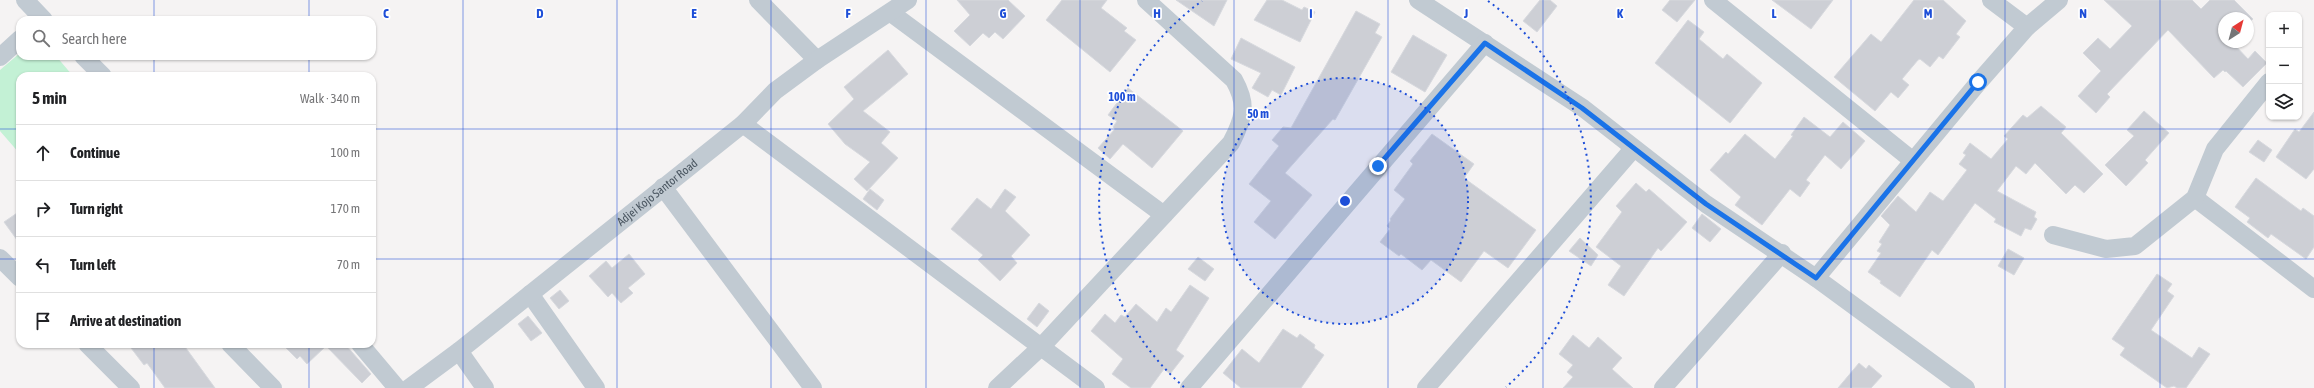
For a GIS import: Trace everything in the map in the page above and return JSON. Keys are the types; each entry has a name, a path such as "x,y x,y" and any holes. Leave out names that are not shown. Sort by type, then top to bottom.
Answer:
{"street":[{"path":"25,0 39,16"},
{"path":"758,0 817,60"},
{"name":"Adjei Kojo Santor Road","path":"409,388 459,351 743,124 775,91 817,60 891,13 908,0"},
{"path":"997,388 1042,346 1231,143 1240,126 1243,113 1242,95 1234,80 1146,0"},
{"path":"1418,0 1582,108 1706,204 1782,253 1966,388"},
{"path":"1713,0 1912,160"},
{"path":"1991,0 2027,27"},
{"path":"1816,278 1912,160 2027,27 2059,0"},
{"path":"891,13 1164,215"},
{"path":"0,57 16,43"},
{"path":"1189,388 1485,43"},
{"path":"87,60 99,72"},
{"path":"2053,235 2106,249 2134,246 2195,198 2216,149 2267,84"},
{"path":"743,124 1042,346 1096,388"},
{"path":"1426,388 1633,149"},
{"path":"663,187 813,388"},
{"path":"2195,198 2314,289"},
{"path":"1667,387 1782,253"},
{"path":"0,258 16,274"},
{"path":"530,294 596,388"},
{"path":"91,348 131,388"},
{"path":"234,348 273,388"},
{"path":"363,348 398,388"},
{"path":"459,351 485,388"}],"green space":[{"path":"16,56 16,60 59,60 70,72 16,72 16,149 0,131 0,70"}],"building":[{"path":"957,0 1008,0 1025,16 1003,39 995,32 989,38 983,33 970,46 954,31 970,15"},
{"path":"1062,0 1107,0 1101,8 1127,28 1124,31 1136,40 1110,72 1046,20"},
{"path":"1176,0 1227,0 1214,26"},
{"path":"1267,0 1282,0 1302,10 1304,7 1315,12 1300,42 1254,20"},
{"path":"1540,0 1550,0 1557,6 1537,32 1523,21"},
{"path":"1670,0 1695,0 1677,22 1662,10"},
{"path":"1772,0 1833,0 1811,29"},
{"path":"1914,0 1943,0 1966,21 1956,34 1960,37 1943,59 1939,56 1930,67 1920,59 1918,60 1902,79 1909,85 1898,98 1891,92 1875,111 1834,77 1871,34 1881,42"},
{"path":"2104,0 2192,0 2201,9 2210,0 2234,0 2246,12 2218,12 2218,48 2238,48 2248,59 2255,51 2266,62 2266,64 2243,87 2223,70 2214,78 2168,30 2107,94 2110,97 2096,113 2078,96 2101,71 2083,53 2098,38 2110,49 2132,26"},
{"path":"1356,11 1380,24 1375,33 1382,37 1335,120 1333,119 1285,173 1312,195 1275,239 1254,222 1271,201 1249,184 1279,146 1272,140 1283,127 1291,128"},
{"path":"1688,20 1704,32 1699,39 1723,59 1727,54 1762,83 1730,123 1655,63"},
{"path":"1413,35 1447,55 1425,92 1391,72"},
{"path":"1241,38 1295,67 1281,95 1272,90 1268,97 1252,88 1261,73 1231,59"},
{"path":"888,50 908,74 863,111 890,132 881,143 898,158 867,191 854,179 870,162 845,144 828,124 854,99 844,87"},
{"path":"1128,88 1183,131 1152,168 1123,144 1110,159 1098,148 1115,129 1113,127 1117,121 1108,115"},
{"path":"2041,106 2066,127 2061,133 2103,174 2084,193 2075,185 2066,194 2035,163 2026,174 2016,166 1997,191 2036,212 2034,217 2037,219 2031,230 2025,228 2021,236 1994,222 1996,219 1975,203 1938,255 1932,250 1900,297 1880,283 1881,281 1868,272 1881,253 1877,251 1882,244 1879,242 1890,225 1881,216 1898,196 1916,212 1930,192 1943,201 1967,170 1959,164 1966,155 1963,153 1970,143 1991,159 2008,139 2004,136 2023,115 2027,118"},
{"path":"2144,111 2169,133 2145,160 2148,163 2126,186 2105,165 2134,136 2127,130"},
{"path":"2314,112 2314,169 2306,179 2276,157 2295,129 2299,132"},
{"path":"1804,117 1830,137 1843,122 1865,141 1841,169 1825,155 1806,180 1810,183 1800,197 1790,189 1762,225 1735,205 1741,197 1710,170 1726,152 1728,154 1745,134 1775,159 1793,136 1791,135"},
{"path":"1432,134 1474,164 1464,178 1536,230 1508,268 1484,251 1461,282 1431,260 1422,270 1401,254 1399,256 1380,242 1390,229 1387,226 1391,220 1390,219 1405,199 1394,190 1413,164 1410,161"},
{"path":"2258,140 2272,150 2264,162 2249,152"},
{"path":"2256,178 2301,211 2303,208 2314,216 2314,247 2306,259 2271,234 2268,238 2247,222 2250,218 2235,207"},
{"path":"1636,183 1646,192 1649,189 1687,222 1661,251 1658,248 1624,296 1608,285 1621,266 1596,247 1622,212 1616,206"},
{"path":"870,189 884,200 877,210 863,199"},
{"path":"1005,189 1016,197 1005,211 1030,235 1011,256 1017,263 1000,281 978,260 983,255 951,229 977,198 991,209"},
{"path":"16,214 16,238 4,222"},
{"path":"1702,214 1721,229 1710,242 1692,228"},
{"path":"1580,238 1598,255 1591,266 1569,251"},
{"path":"2008,249 2024,258 2014,275 1998,266"},
{"path":"629,254 645,274 628,288 633,293 621,303 612,293 608,297 589,276 606,261 612,268"},
{"path":"1198,257 1214,269 1205,281 1188,269"},
{"path":"2157,274 2172,284 2167,291 2174,296 2151,330 2192,358 2199,347 2210,354 2186,388 2177,388 2174,386 2167,388 2120,355 2125,348 2112,339"},
{"path":"1190,285 1209,298 1176,350 1184,356 1170,374 1164,369 1150,388 1131,388 1112,374 1123,359 1091,331 1105,314 1115,323 1121,315 1125,317 1136,304 1157,322 1166,308 1171,312"},
{"path":"560,290 569,301 559,309 550,298"},
{"path":"1039,303 1049,311 1037,327 1027,319"},
{"path":"528,316 542,333 531,341 518,324"},
{"path":"1283,329 1297,338 1300,334 1315,345 1314,348 1324,355 1301,388 1241,388 1223,373 1242,349 1259,363"},
{"path":"1573,335 1589,348 1598,337 1622,358 1612,369 1633,388 1563,388 1573,377 1567,372 1573,365 1559,354"},
{"path":"131,348 186,348 215,388 165,388 147,363 144,365"},
{"path":"286,348 324,348 307,364 300,356 297,359"},
{"path":"328,348 348,348 371,374 362,383"},
{"path":"1859,363 1866,369 1869,365 1882,376 1871,388 1838,388"}],"route":[{"path":"1378,166 1485,43 1582,108 1706,204 1782,253 1816,278 1978,82"}]}
